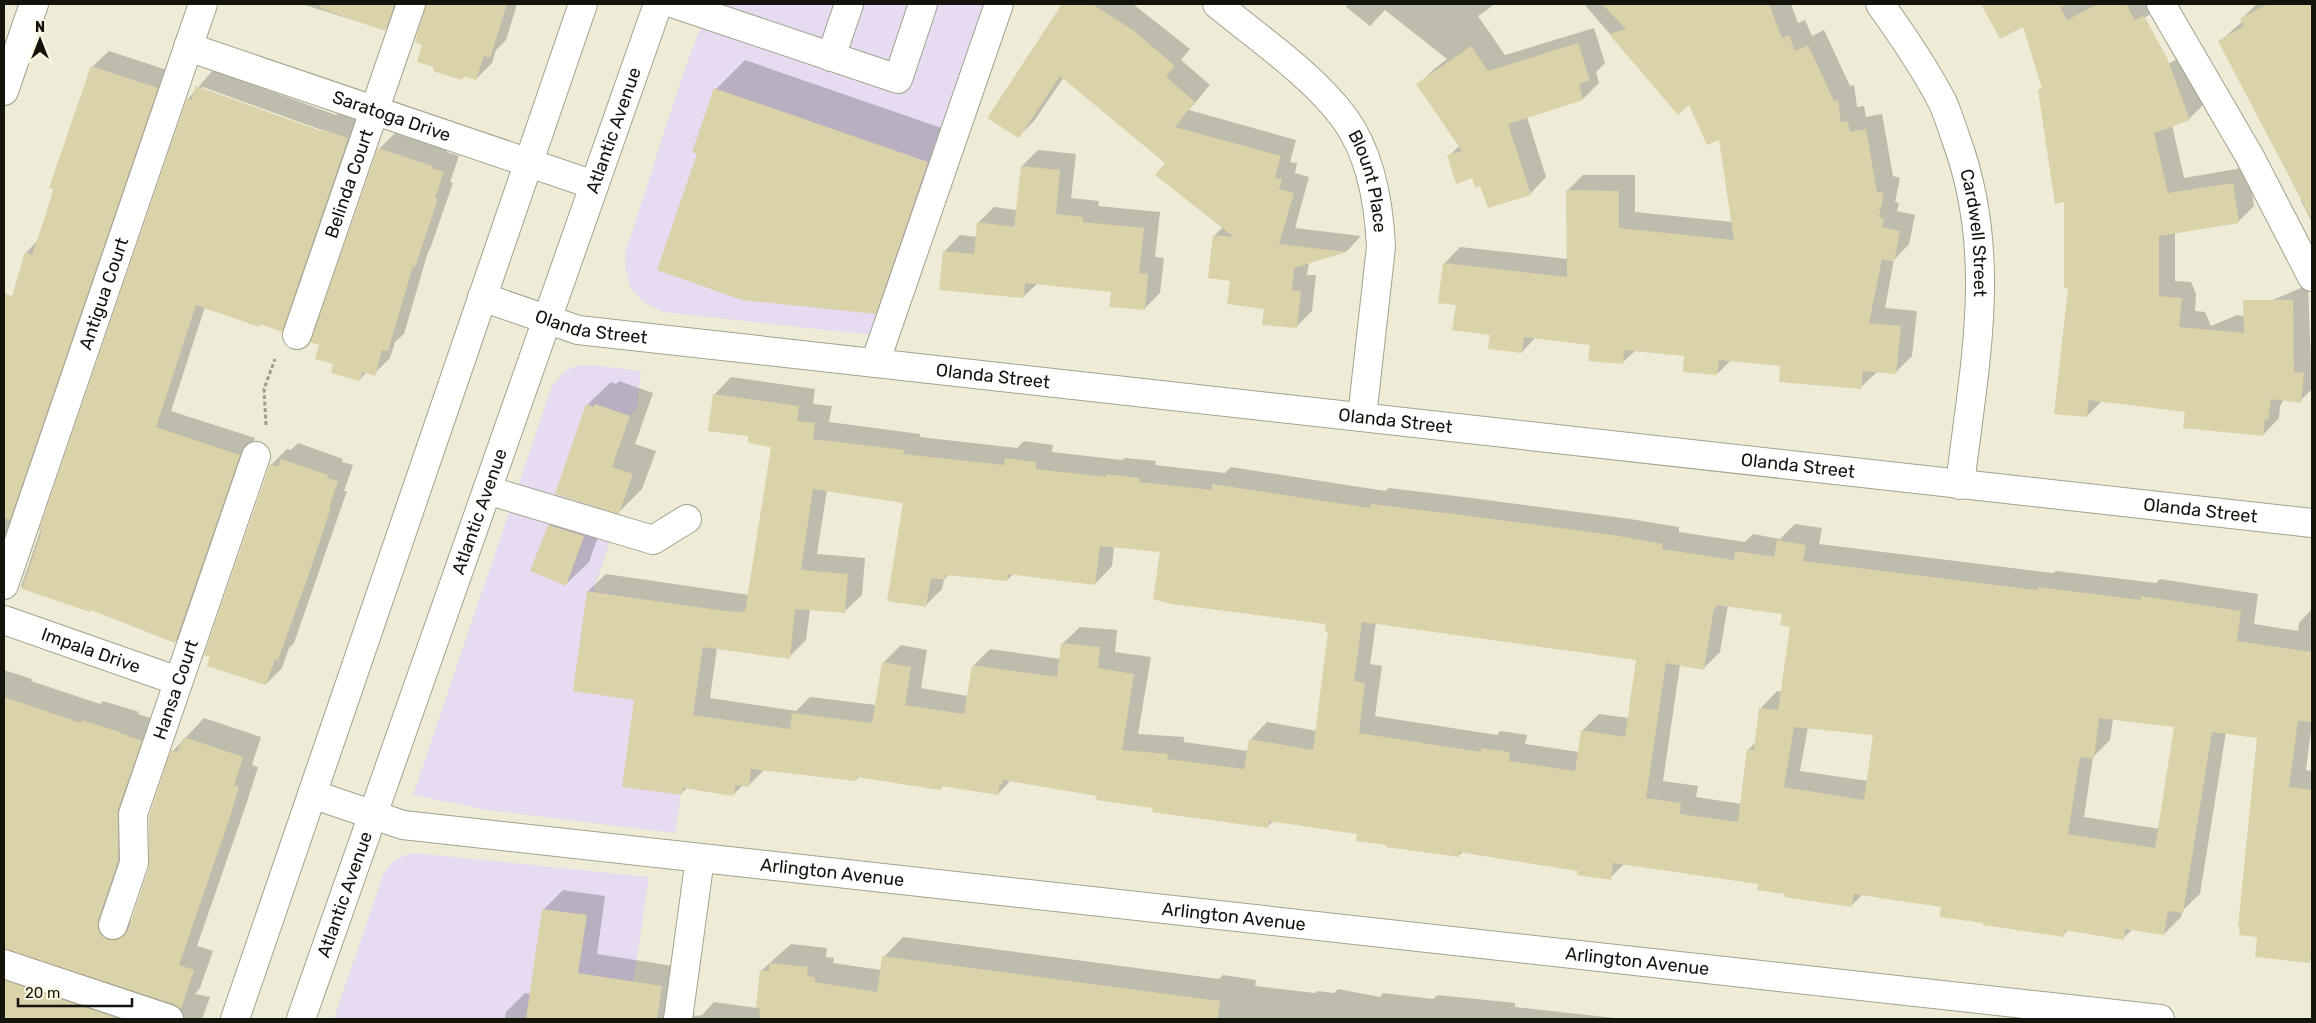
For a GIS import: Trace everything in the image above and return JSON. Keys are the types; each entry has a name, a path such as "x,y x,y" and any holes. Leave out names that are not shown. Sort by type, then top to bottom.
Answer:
{"street":[{"path":"6,77 34,4"},
{"name":"Antigua Court","path":"4,585 203,4"},
{"name":"Belinda Court","path":"297,335 411,4"},
{"path":"235,1019 583,4"},
{"name":"Atlantic Avenue","path":"301,1019 658,4"},
{"path":"675,4 898,79 923,4"},
{"path":"831,57 849,4"},
{"path":"875,363 999,4"},
{"name":"Blount Place","path":"1217,4 1307,78 1334,105 1356,137 1367,164 1380,219 1381,246 1362,418"},
{"name":"Cardwell Street","path":"1880,4 1916,54 1944,105 1963,157 1976,209 1981,268 1980,326 1960,485"},
{"path":"2161,4 2250,157 2312,277"},
{"name":"Saratoga Drive","path":"188,47 594,185"},
{"name":"Olanda Street","path":"482,297 578,330 2312,524"},
{"name":"Hansa Court","path":"113,924 134,863 133,814 256,456"},
{"path":"487,490 653,540 686,519"},
{"name":"Impala Drive","path":"4,620 178,682"},
{"name":"Arlington Avenue","path":"312,794 402,825 2160,1019"},
{"path":"678,1019 700,858"},
{"path":"4,964 169,1019"}],"path":[{"path":"256,456 263,451 267,438 264,389 284,335 297,335"}],"shaded area":[{"path":"709,4 984,4 872,335 663,312 642,301 631,288 626,271 625,254 682,77"},
{"path":"592,365 641,371 637,408 630,416 612,467 633,474 593,591 709,609 675,833 488,810 413,795 552,386 565,371 576,366"},
{"path":"408,854 424,854 649,877 628,1019 334,1019 384,872 393,861"}],"building":[{"path":"321,4 395,4 385,31 320,8"},
{"path":"426,4 507,4 490,58 484,56 476,80 463,76 462,80 433,71 434,67 417,62 422,45 415,42"},
{"path":"1062,4 1092,4 1133,30 1175,66 1166,77 1195,102 1175,127 1281,156 1275,178 1282,179 1279,189 1294,193 1279,244 1347,252 1294,268 1292,290 1301,291 1297,328 1262,325 1264,309 1227,304 1230,281 1208,278 1213,235 1234,237 1155,175 1165,163 1060,76 1019,138 987,118"},
{"path":"1602,4 1769,4 1782,38 1789,35 1795,51 1808,45 1834,101 1838,100 1841,122 1848,122 1850,132 1866,129 1877,192 1884,193 1879,217 1884,219 1882,227 1900,231 1894,262 1882,259 1869,323 1901,326 1896,374 1863,371 1861,389 1779,382 1780,366 1719,360 1717,375 1683,372 1684,356 1624,350 1623,364 1588,361 1590,345 1524,337 1522,353 1488,349 1490,335 1452,330 1456,305 1438,303 1443,263 1567,277 1566,190 1619,191 1619,228 1734,240 1719,140 1707,145 1689,105 1678,115 1609,34 1626,29"},
{"path":"1981,4 2067,4 2060,7 2067,20 2098,4 2126,4 2135,20 2144,16 2167,58 2190,120 2154,133 2168,193 2233,183 2239,223 2159,236 2159,296 2182,298 2179,327 2244,333 2243,300 2293,300 2294,372 2304,373 2301,403 2271,399 2268,420 2265,419 2263,436 2183,428 2185,412 2089,400 2087,417 2054,414 2068,288 2064,288 2064,202 2055,204 2038,90 2042,88 2023,27 2000,39"},
{"path":"2268,4 2312,4 2312,220 2218,41 2244,26 2240,19"},
{"path":"1578,43 1590,80 1579,84 1583,100 1508,124 1531,195 1488,208 1480,186 1475,188 1472,178 1456,184 1447,155 1462,151 1416,84 1471,46 1488,71"},
{"path":"91,66 158,88 10,520 4,518 4,293 12,296 25,252 32,255 52,196 53,189 49,188"},
{"path":"196,86 321,131 321,129 348,138 282,332 260,324 259,327 196,305 156,427 240,455 175,643 91,610 90,612 22,589 42,531 39,530 187,98 191,100"},
{"path":"714,88 928,162 876,314 742,300 657,270 697,154 692,152"},
{"path":"378,148 432,166 432,168 444,172 435,198 438,199 415,267 413,266 388,351 382,350 375,376 362,372 360,381 331,373 333,364 315,359 319,345 310,342"},
{"path":"1021,166 1060,170 1056,214 1083,217 1083,222 1144,228 1139,273 1148,274 1145,310 1109,307 1111,292 1025,283 1024,298 939,290 943,251 974,254 977,222 1014,227"},
{"path":"713,394 799,406 797,421 815,423 813,439 904,450 903,454 1004,465 1005,458 1036,462 1036,469 1106,477 1107,474 1139,478 1139,482 1212,490 1212,484 1370,508 1371,504 1454,514 1613,535 1663,544 1662,549 1734,560 1735,551 1774,557 1777,540 1806,545 1803,561 2037,590 2038,587 2141,600 2141,596 2241,611 2237,641 2312,652 2312,722 2298,721 2289,787 2312,790 2312,939 2310,963 2255,957 2257,937 2239,935 2240,927 2238,927 2257,738 2212,732 2183,913 2168,911 2164,935 2125,929 2124,940 2065,930 2064,937 1983,925 1983,923 1940,917 1941,907 1854,894 1852,907 1784,897 1784,894 1757,890 1758,884 1613,863 1611,880 1577,875 1578,871 1459,852 1459,857 1386,847 1386,845 1356,841 1357,834 1269,821 1268,828 1152,812 1153,808 1096,800 1097,796 1003,780 1002,785 1000,784 998,795 941,786 940,790 857,777 856,781 751,769 749,787 735,785 734,796 683,788 682,795 622,787 634,700 573,691 587,591 725,611 745,612 771,447 748,443 748,436 708,431","holes":["813,489 903,503 887,601 926,607 931,578 945,580 946,575 1007,581 1008,574 1095,585 1100,546 1160,552 1153,599 1171,604 1326,624 1325,631 1328,632 1313,750 1249,739 1244,769 1167,759 1168,754 1122,750 1134,674 1098,668 1100,647 1061,643 1057,677 972,665 964,714 905,705 911,667 882,662 872,723 792,713 790,729 693,715 703,647 790,659 795,609 845,613 848,574 801,570","1717,605 1782,614 1780,625 1790,627 1778,710 1759,708 1754,750 1747,749 1738,822 1680,814 1681,803 1646,798 1666,663 1704,670 1714,609 1716,609","1362,622 1636,660 1625,737 1581,730 1575,771 1509,761 1510,752 1481,748 1481,752 1359,733 1365,683 1354,681","2099,718 2174,727 2155,848 2068,834 2080,757 2094,759","1794,727 1873,735 1864,800 1784,787"]},
{"path":"586,404 594,407 595,404 630,416 612,467 633,474 619,514 555,494"},
{"path":"281,459 328,475 327,478 338,481 308,577 278,660 275,659 266,685 207,666 210,657 204,655 270,464 278,467"},
{"path":"548,525 584,536 566,586 530,571"},
{"path":"4,697 81,723 82,720 120,732 142,741 118,809 118,861 98,920 98,929 101,935 108,940 117,940 124,936 128,930 149,868 149,816 171,750 177,752 184,737 243,757 234,785 239,787 228,823 179,965 194,970 181,1009 174,1004 4,949"},
{"path":"542,909 587,915 578,973 662,986 657,1019 526,1019"},
{"path":"882,956 1220,1001 1218,1019 759,1019 760,1008 756,1008 760,970 769,971 770,963 808,967 807,976 815,977 815,982 877,992"},
{"path":"4,980 120,1019 4,1019"}]}
